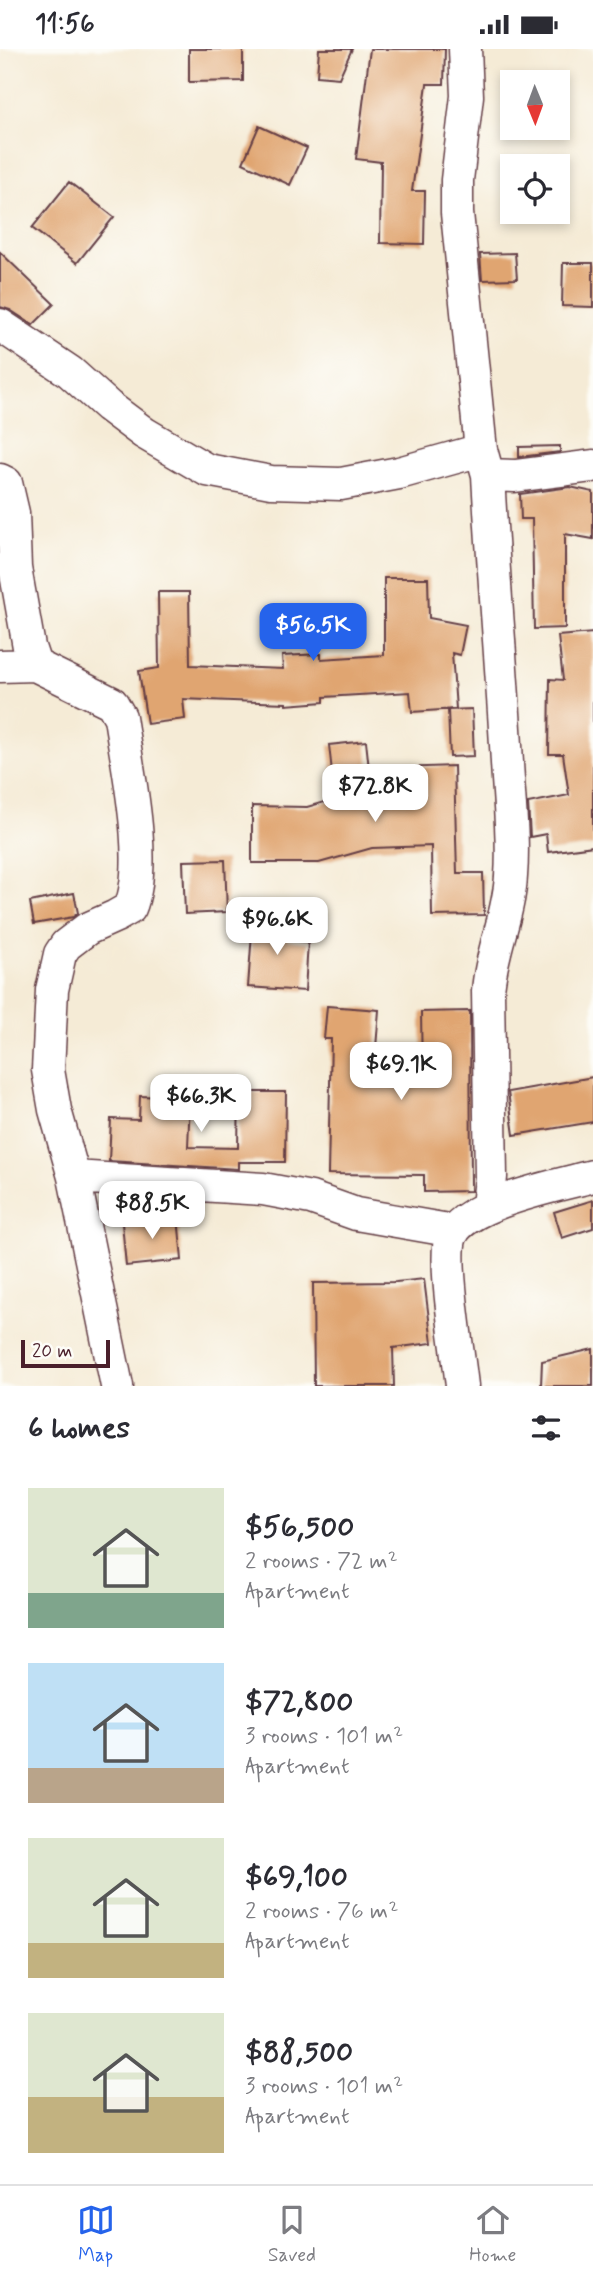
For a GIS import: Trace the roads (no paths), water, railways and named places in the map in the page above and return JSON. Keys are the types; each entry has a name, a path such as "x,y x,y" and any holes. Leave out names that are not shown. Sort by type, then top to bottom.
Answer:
{"street":[{"path":"466,50 467,96 457,180 457,213 484,463 502,669 511,876 508,902 490,969 488,991 491,1177 488,1207"},
{"path":"0,325 70,372 144,433 207,470 271,482 341,484 399,473 484,463 515,476 592,466"},
{"path":"0,480 6,483 13,513 15,568 29,647 35,665"},
{"path":"0,666 35,665 112,703 120,717 137,834 135,889 130,908 75,936 56,962 48,1070 55,1110 74,1177 117,1386"},
{"path":"462,1386 448,1255 454,1231 468,1217 488,1207 534,1191 593,1176"},
{"path":"74,1177 263,1189 311,1198 356,1214 454,1231"}]}
